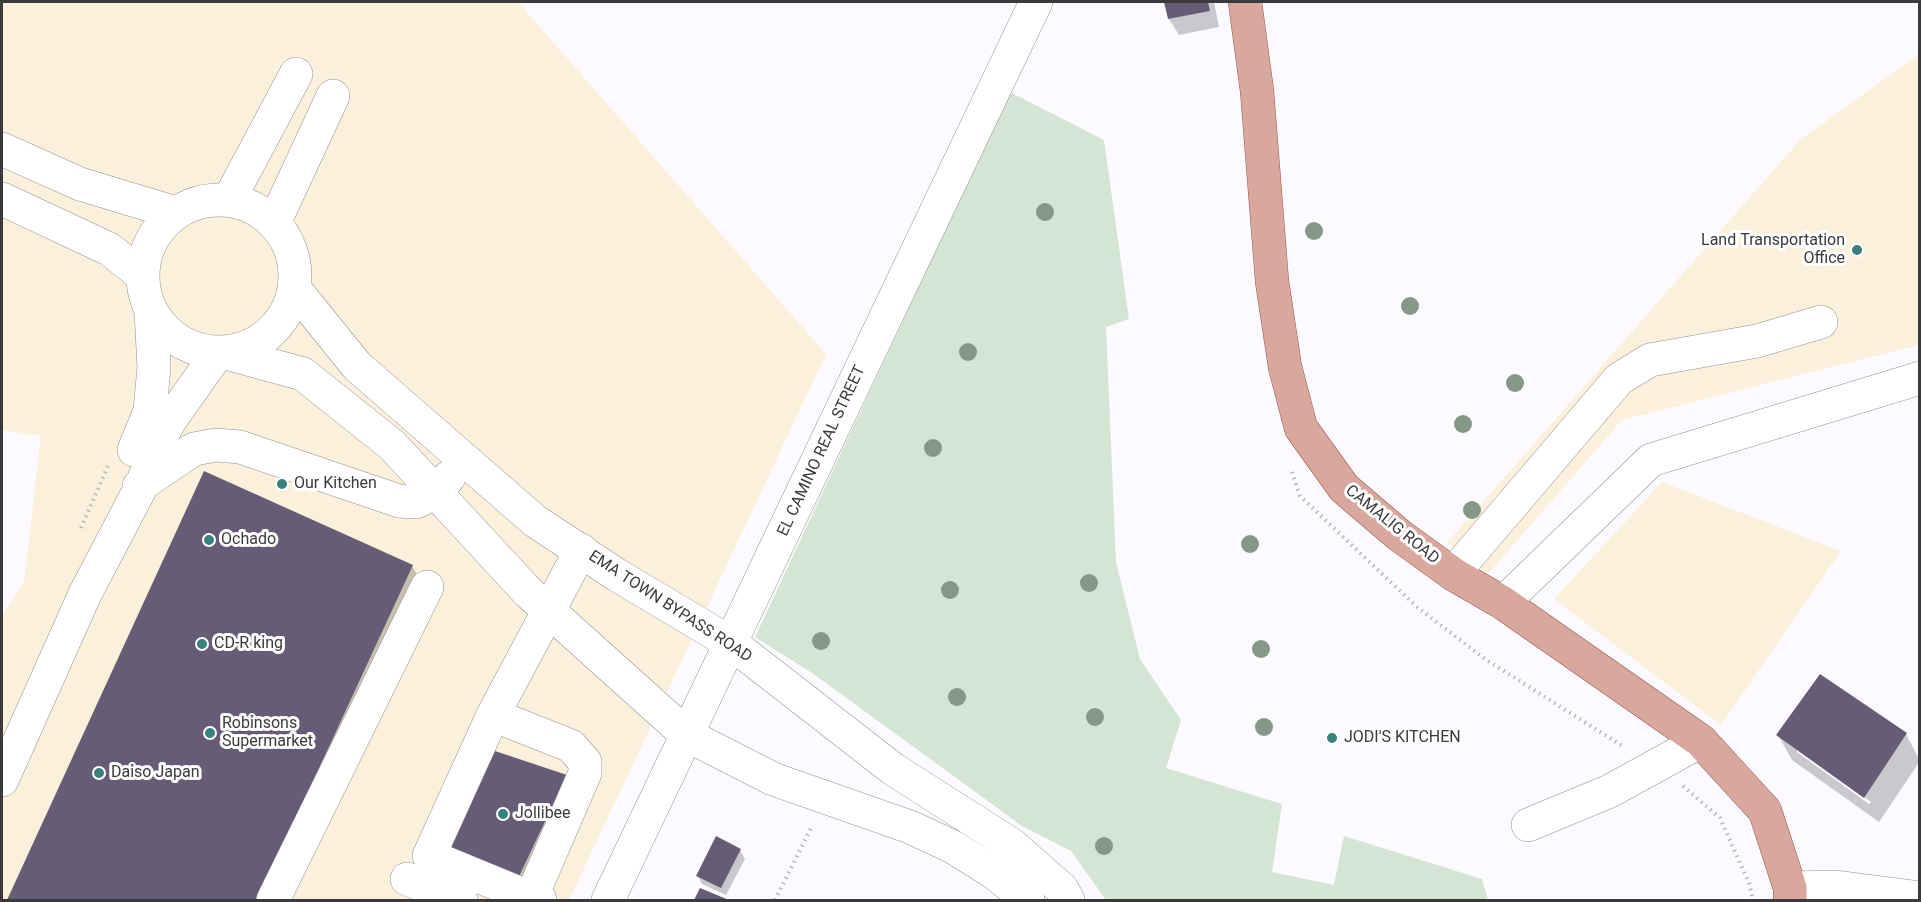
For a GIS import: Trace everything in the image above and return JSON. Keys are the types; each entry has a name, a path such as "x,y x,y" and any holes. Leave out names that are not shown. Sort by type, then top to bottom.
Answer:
{"main road":[{"name":"CAMALIG ROAD","path":"1245,2 1257,91 1272,281 1285,367 1301,428 1344,488 1399,535 1453,574 1503,603 1701,741 1765,811 1790,894"}],"street":[{"name":"EL CAMINO REAL STREET","path":"608,900 1036,2"},
{"path":"229,200 296,74"},
{"path":"274,223 333,96"},
{"path":"2,149 80,184 176,213"},
{"path":"2,199 110,249 142,275"},
{"path":"2,738 124,478 223,354 251,345 268,334 281,320 294,288 292,254 285,237 261,212 229,200 202,202 176,213 152,240 145,257 142,275 144,293 151,312 162,328 177,340 195,348 223,354 303,374 392,445 547,611 627,679 687,735 773,779 909,827 953,846 993,872 1028,900"},
{"name":"EMA TOWN BYPASS ROAD","path":"294,288 357,366 535,521 731,643 893,769 1012,844 1062,889 1068,900"},
{"path":"2,780 85,594 124,478 150,411 154,367 151,312"},
{"path":"1453,574 1620,379 1650,360 1757,341 1821,322"},
{"path":"1503,603 1652,460 1920,378"},
{"path":"124,478 194,449 216,445 240,447 399,501 416,502 436,492 464,459"},
{"path":"493,715 571,746 585,762 585,773 535,899 429,856 493,715 581,550"},
{"path":"273,900 427,587"},
{"path":"1528,825 1610,791 1701,741"},
{"path":"407,879 461,900"},
{"path":"1790,894 1836,887 1920,898"}],"path":[{"path":"1289,464 1300,496 1417,608 1485,659 1683,785 1720,818 1749,883 1753,900"},
{"path":"81,529 124,478"},
{"path":"775,900 826,797"}],"shaded area":[{"path":"2,2 518,2 826,354 569,900 2,900 2,616 24,581 41,436 2,430"},
{"name":"Land Transportation Office","path":"1919,54 1919,345 1622,420 1488,574 1447,543 1800,140"},
{"path":"1662,482 1841,551 1721,725 1554,599"}],"green space":[{"path":"1010,92 1104,140 1129,319 1106,327 1116,562 1140,659 1181,720 1166,768 1282,804 1272,872 1334,885 1344,836 1482,879 1488,900 1106,900 1071,851 1022,826 815,675 755,637"}],"building":[{"path":"1164,2 1208,2 1210,11 1168,19"},
{"name":"Robinsons Supermarket","path":"204,471 413,565 258,900 7,900"},
{"path":"1820,674 1907,733 1864,798 1776,735"},
{"name":"Jollibee","path":"489,749 567,775 514,887 437,854"},
{"path":"716,836 741,849 721,888 696,876"},
{"path":"700,888 729,900 694,900"}],"place":[{"name":"Land Transportation Office","path":"1857,250"},
{"name":"Our Kitchen","path":"282,484"},
{"name":"Ochado","path":"209,540"},
{"name":"CD-R king","path":"202,644"},
{"name":"Robinsons Supermarket","path":"210,733"},
{"name":"JODI'S KITCHEN","path":"1332,738"},
{"name":"Daiso Japan","path":"99,773"},
{"name":"Jollibee","path":"503,814"}]}
